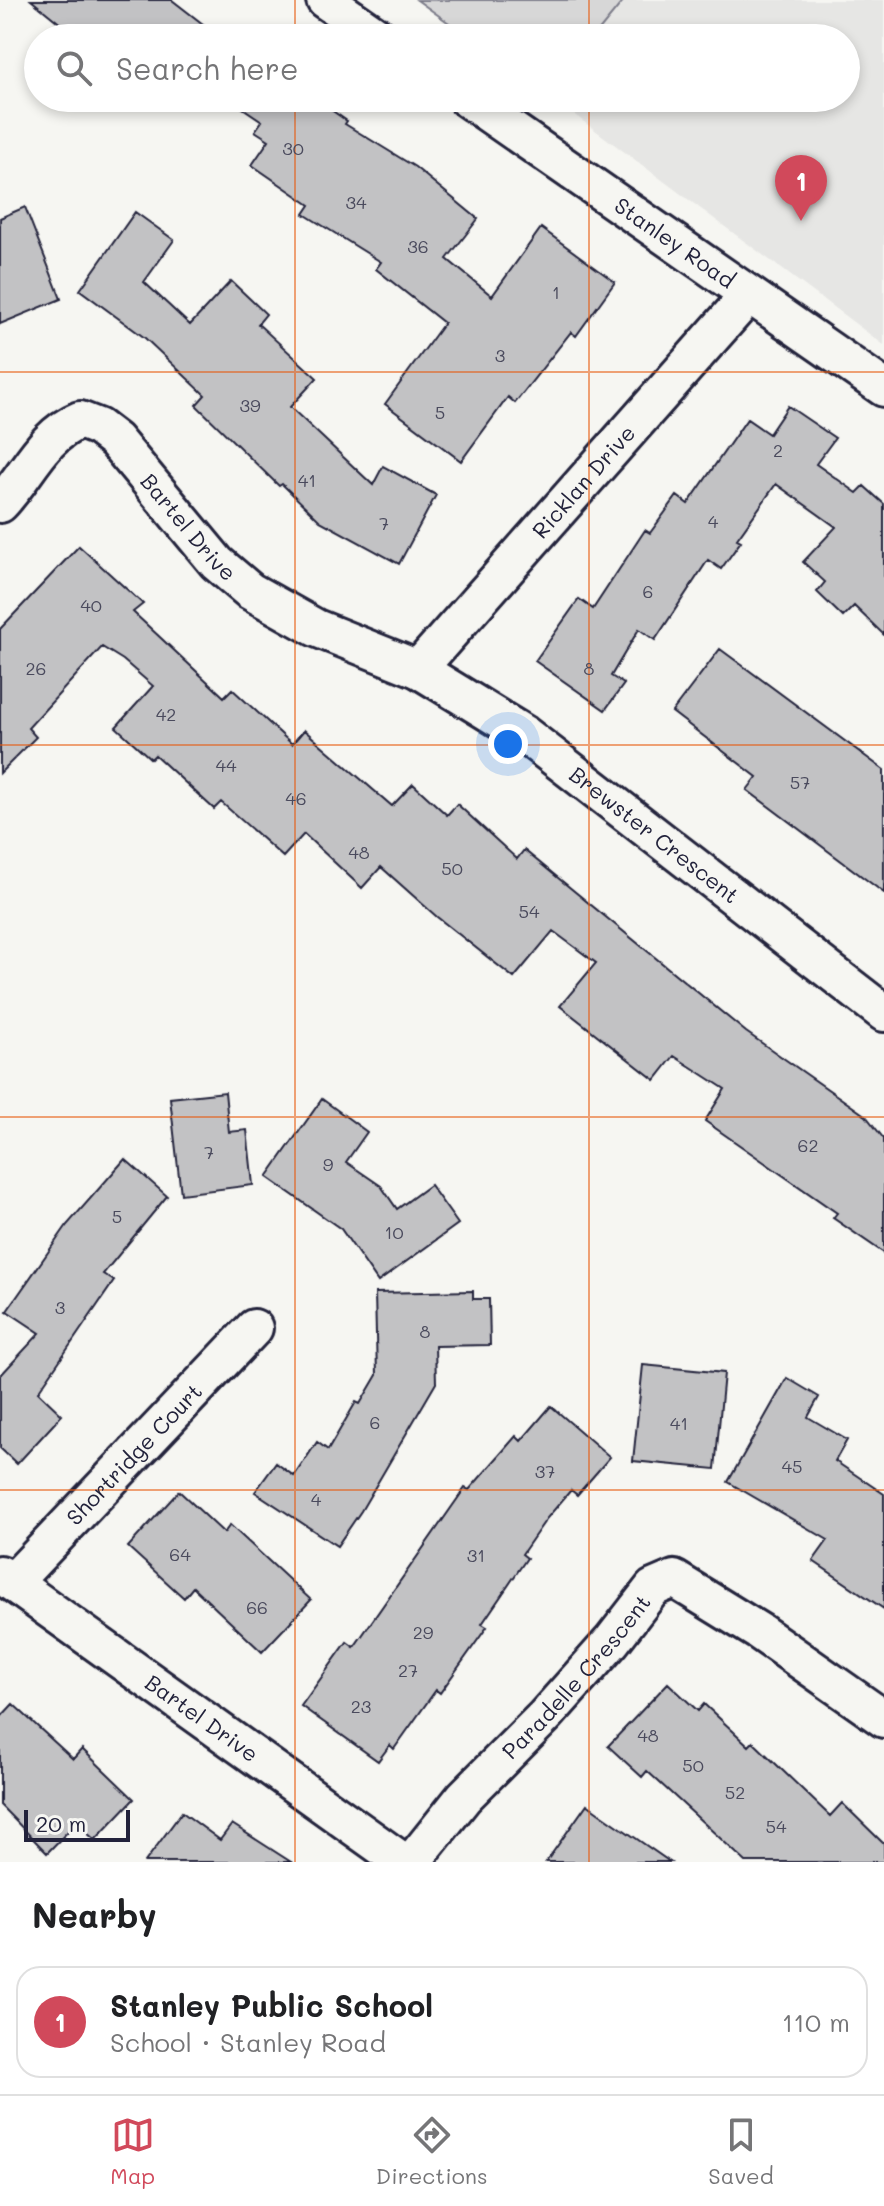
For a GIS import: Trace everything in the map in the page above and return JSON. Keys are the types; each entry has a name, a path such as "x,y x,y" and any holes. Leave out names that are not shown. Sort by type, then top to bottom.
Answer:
{"street":[{"path":"325,0 360,24"},
{"name":"Stanley Road","path":"486,112 884,388"},
{"name":"Ricklan Drive","path":"418,669 749,295"},
{"name":"Bartel Drive","path":"0,504 21,483 41,448 60,428 80,420 98,427 144,472 217,563 250,591 316,628 418,669"},
{"name":"Brewster Crescent","path":"418,669 524,734 884,1013"},
{"name":"Shortridge Court","path":"6,1578 254,1328"},
{"name":"Bartel Drive","path":"6,1578 403,1862"},
{"name":"Paradelle Crescent","path":"412,1862 464,1797 545,1716 612,1641 653,1588 674,1579 760,1632 884,1719"}],"shaded area":[{"path":"417,0 624,0 604,24 450,24"},
{"path":"624,0 884,0 884,345 571,112 860,112 860,24 604,24"}],"building":[{"path":"31,0 172,0 203,24 61,24"},
{"path":"249,112 334,112 347,121 345,124 415,167 478,219 447,259 492,296 541,228 615,282 576,336 571,332 515,403 508,397 461,461 385,404 444,323 376,269 381,262 304,214 310,205 252,165 269,140 255,131 262,121"},
{"path":"25,207 61,299 0,324 0,218"},
{"path":"135,212 174,240 144,282 190,325 231,281 266,314 258,324 317,378 290,407 373,485 383,466 436,495 399,564 320,521 282,484 279,486 196,405 205,395 145,338 80,290"},
{"path":"788,406 835,438 816,464 857,493 864,486 884,504 884,635 854,606 843,617 817,592 825,582 803,562 836,527 776,484 737,539 741,541 721,569 708,560 655,640 639,629 611,676 624,684 605,710 535,661 579,599 593,609 645,530 650,533 677,496 688,504 747,419 769,434"},
{"path":"79,546 143,604 133,612 224,697 232,689 292,744 304,730 392,806 413,784 447,815 457,804 517,859 524,850 746,1032 866,1116 884,1139 884,1253 833,1218 837,1213 705,1121 725,1089 674,1056 655,1080 560,1006 596,963 553,931 514,978 437,917 381,867 362,888 304,834 283,857 221,802 214,809 155,755 151,759 116,727 153,686 123,660 102,647 28,728 36,737 0,773 0,629"},
{"path":"720,649 884,770 884,893 747,790 757,777 672,712"},
{"path":"225,1092 229,1132 247,1130 253,1185 181,1194 170,1098"},
{"path":"322,1099 367,1132 346,1162 381,1186 397,1209 430,1185 458,1224 378,1282 341,1229 267,1177"},
{"path":"125,1159 167,1196 103,1274 114,1281 38,1392 62,1415 17,1464 0,1448 0,1376 40,1333 7,1311 67,1225"},
{"path":"473,1291 473,1299 489,1299 490,1345 435,1346 436,1383 337,1546 255,1492 276,1463 294,1476 317,1442 328,1450 356,1402 360,1404 377,1375 375,1293"},
{"path":"643,1365 724,1373 715,1469 633,1461"},
{"path":"787,1378 819,1397 808,1417 847,1440 835,1461 884,1494 884,1609 813,1561 828,1540 728,1482"},
{"path":"551,1406 610,1457 577,1495 571,1490 547,1518 522,1554 527,1558 482,1624 487,1627 440,1693 436,1690 394,1749 390,1745 378,1761 301,1706 347,1642 354,1647 465,1488 469,1490 516,1436 521,1441"},
{"path":"179,1491 224,1533 230,1525 311,1600 262,1652 193,1587 184,1598 128,1547"},
{"path":"668,1683 698,1711 704,1704 749,1746 753,1742 830,1816 842,1803 884,1844 884,1862 746,1862 647,1771 642,1777 608,1746"},
{"path":"13,1704 73,1759 82,1749 134,1799 95,1840 76,1823 47,1853 0,1805 0,1718"},
{"path":"587,1804 601,1814 670,1862 546,1862"},
{"path":"182,1812 220,1840 232,1824 291,1862 145,1862"}],"place":[{"name":"Stanley Public School","path":"801,221"}]}
